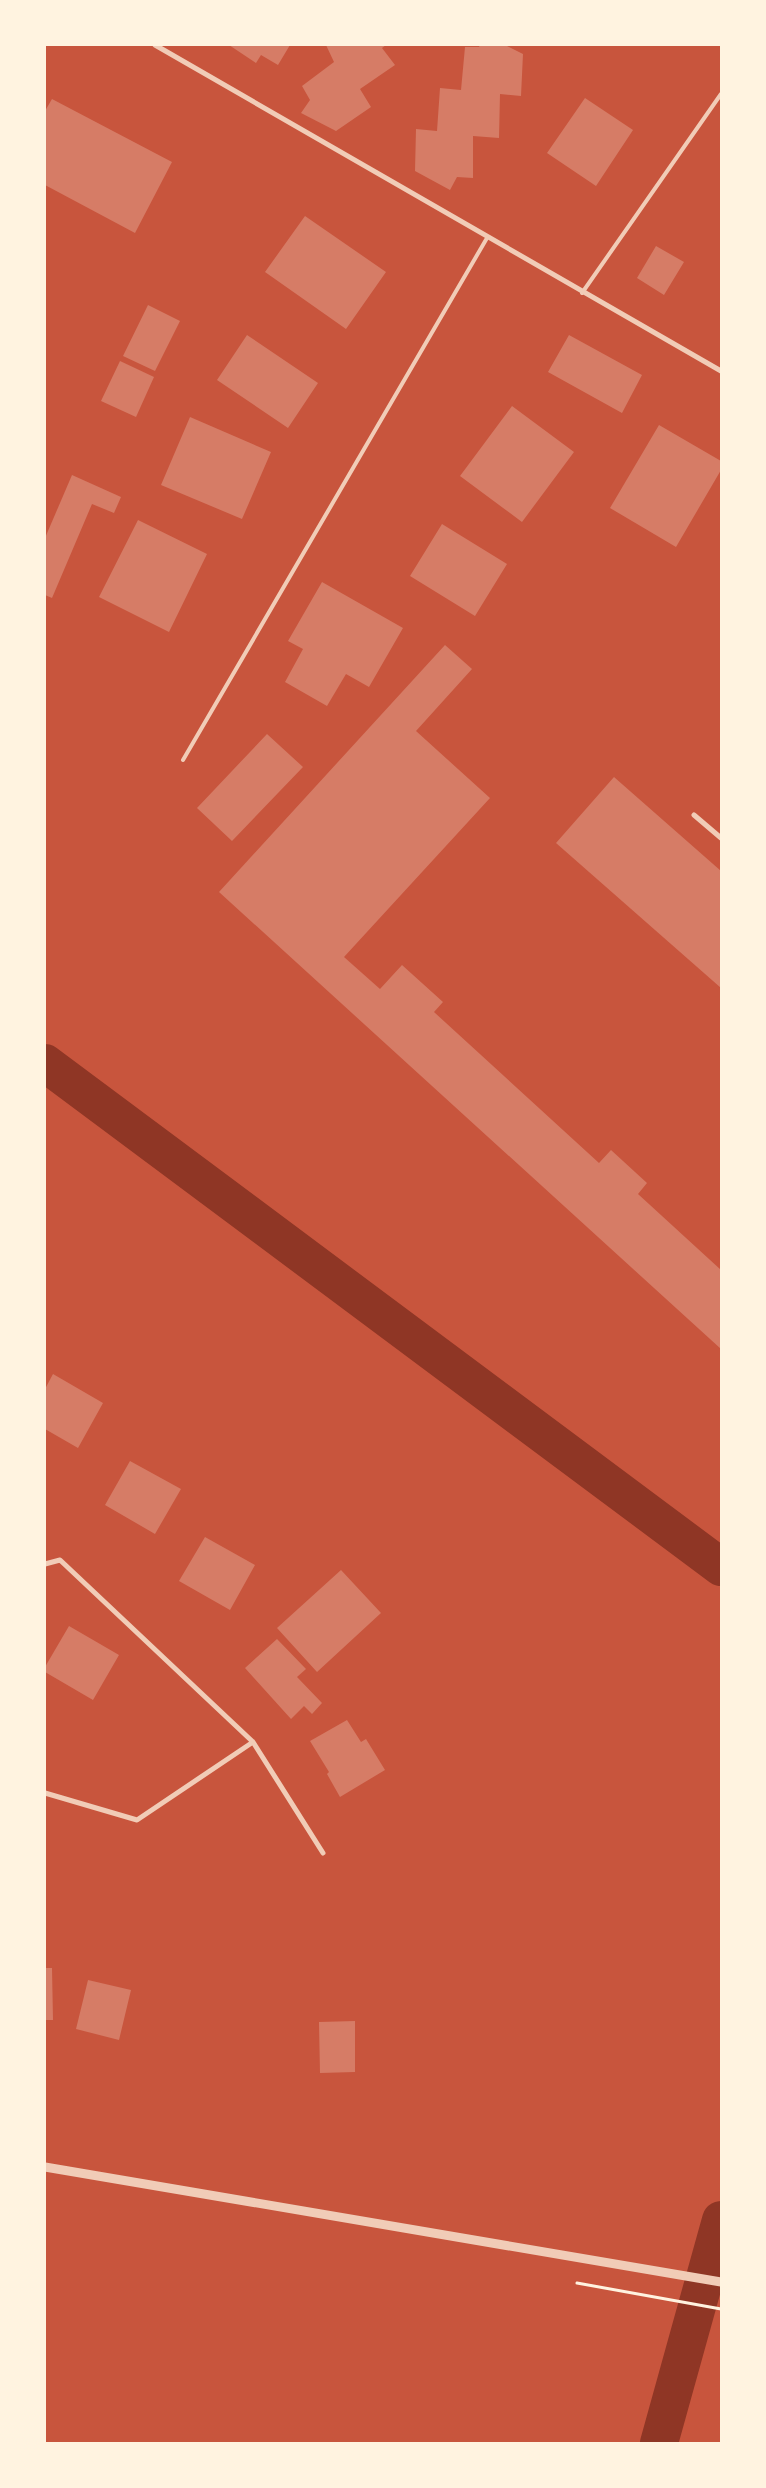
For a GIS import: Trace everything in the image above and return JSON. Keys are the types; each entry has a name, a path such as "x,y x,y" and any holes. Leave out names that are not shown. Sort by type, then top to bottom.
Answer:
{"street":[{"path":"155,45 582,293 721,371"},
{"path":"694,815 721,838"},
{"path":"45,1564 60,1560 252,1742 323,1853"},
{"path":"45,1793 137,1820 252,1742"},
{"path":"45,2168 721,2282"}],"lane":[{"path":"582,293 721,94"},
{"path":"183,760 487,238"}],"path":[{"path":"595,2287 721,2309"}],"building":[{"path":"229,45 290,45 278,65 261,55 256,63"},
{"path":"326,45 386,45 382,48 395,65 360,89 371,107 336,131 301,113 310,100 302,86 334,62"},
{"path":"480,45 505,45 523,54 521,96 500,94 499,138 473,136 473,178 457,177 450,190 415,171 416,129 437,131 440,88 461,90 465,47 479,47"},
{"path":"585,98 633,130 596,186 547,153"},
{"path":"52,99 172,162 135,233 45,185 45,111"},
{"path":"305,216 386,272 346,329 265,272"},
{"path":"656,246 684,262 664,295 637,278"},
{"path":"148,305 180,321 155,371 123,356"},
{"path":"247,335 318,383 288,428 217,380"},
{"path":"569,335 642,375 622,413 548,372"},
{"path":"120,361 154,377 136,417 101,401"},
{"path":"512,406 574,452 522,522 460,476"},
{"path":"190,417 271,452 242,519 161,485"},
{"path":"659,425 721,461 721,470 676,547 610,508"},
{"path":"72,475 121,497 114,513 92,504 52,598 45,595 45,538"},
{"path":"138,520 207,554 169,632 99,597"},
{"path":"442,524 507,564 475,616 410,576"},
{"path":"322,582 403,628 369,687 346,674 327,706 285,682 303,649 288,641"},
{"path":"445,645 472,669 416,731 490,798 344,957 380,989 402,965 443,1002 434,1012 599,1163 611,1150 647,1183 638,1194 721,1270 721,1349 219,892"},
{"path":"267,734 303,767 232,841 197,808"},
{"path":"614,777 721,871 721,988 556,843"},
{"path":"53,1374 103,1403 78,1448 45,1429 45,1389"},
{"path":"130,1461 181,1489 155,1534 105,1505"},
{"path":"205,1537 255,1565 230,1610 179,1581"},
{"path":"341,1570 381,1613 317,1672 277,1628"},
{"path":"69,1626 119,1655 93,1700 45,1672 45,1667"},
{"path":"277,1639 306,1669 297,1677 322,1703 312,1714 304,1706 291,1719 245,1668"},
{"path":"347,1720 361,1742 366,1739 385,1770 340,1797 327,1774 329,1772 310,1741"},
{"path":"45,1968 52,1968 53,2020 45,2020"},
{"path":"88,1980 131,1990 119,2040 76,2029"},
{"path":"355,2021 355,2072 320,2073 319,2022"}],"waterway":[{"path":"45,1063 721,1567"},
{"path":"659,2443 721,2220"}]}
